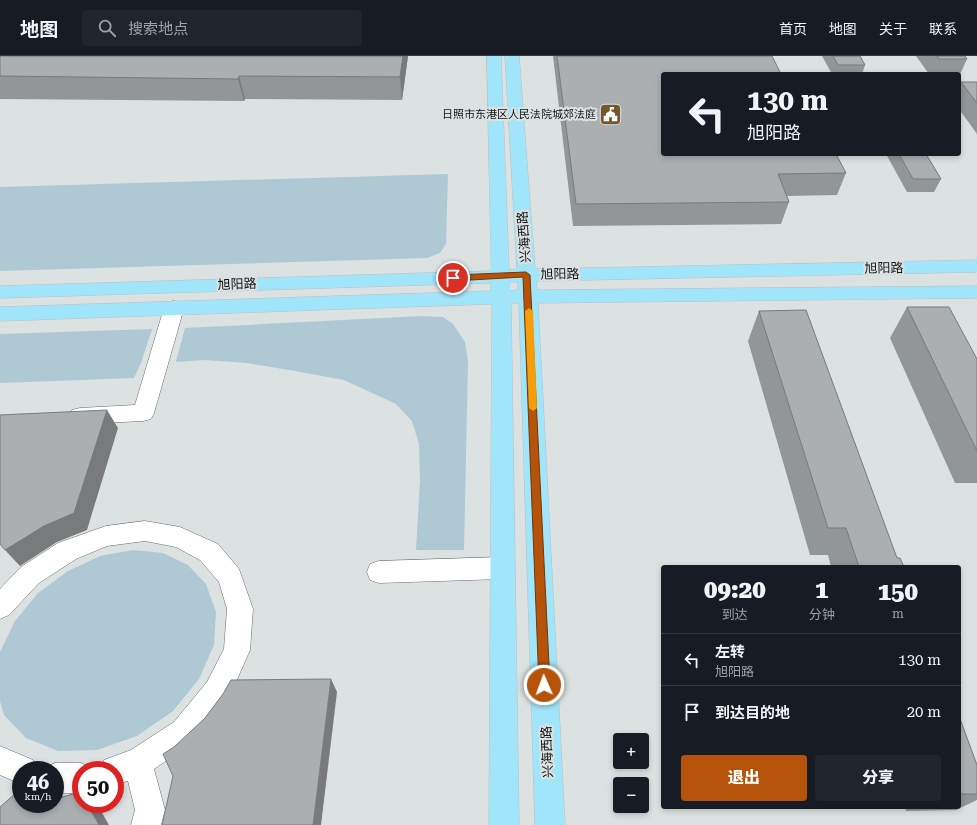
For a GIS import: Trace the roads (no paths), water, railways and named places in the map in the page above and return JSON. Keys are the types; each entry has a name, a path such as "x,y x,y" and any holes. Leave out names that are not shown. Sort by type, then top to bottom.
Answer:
{"main road":[{"name":"兴海西路","path":"494,56 500,287 504,825"},
{"name":"兴海西路","path":"512,56 528,297 550,825"},
{"name":"旭阳路","path":"0,314 174,308 500,287 526,275 977,266"},
{"name":"旭阳路","path":"0,292 500,287 528,297 977,292"}],"lane":[{"path":"64,417 143,413 174,308"},
{"path":"0,607 30,575 67,551 106,536 145,531 180,537 209,552 230,577 240,609 236,650 217,692 184,732 126,766 150,810 146,825"},
{"path":"379,572 502,568"},
{"path":"0,760 12,765"}],"place":[{"name":"日照市东港区人民法院城郊法庭","path":"611,114"}]}
